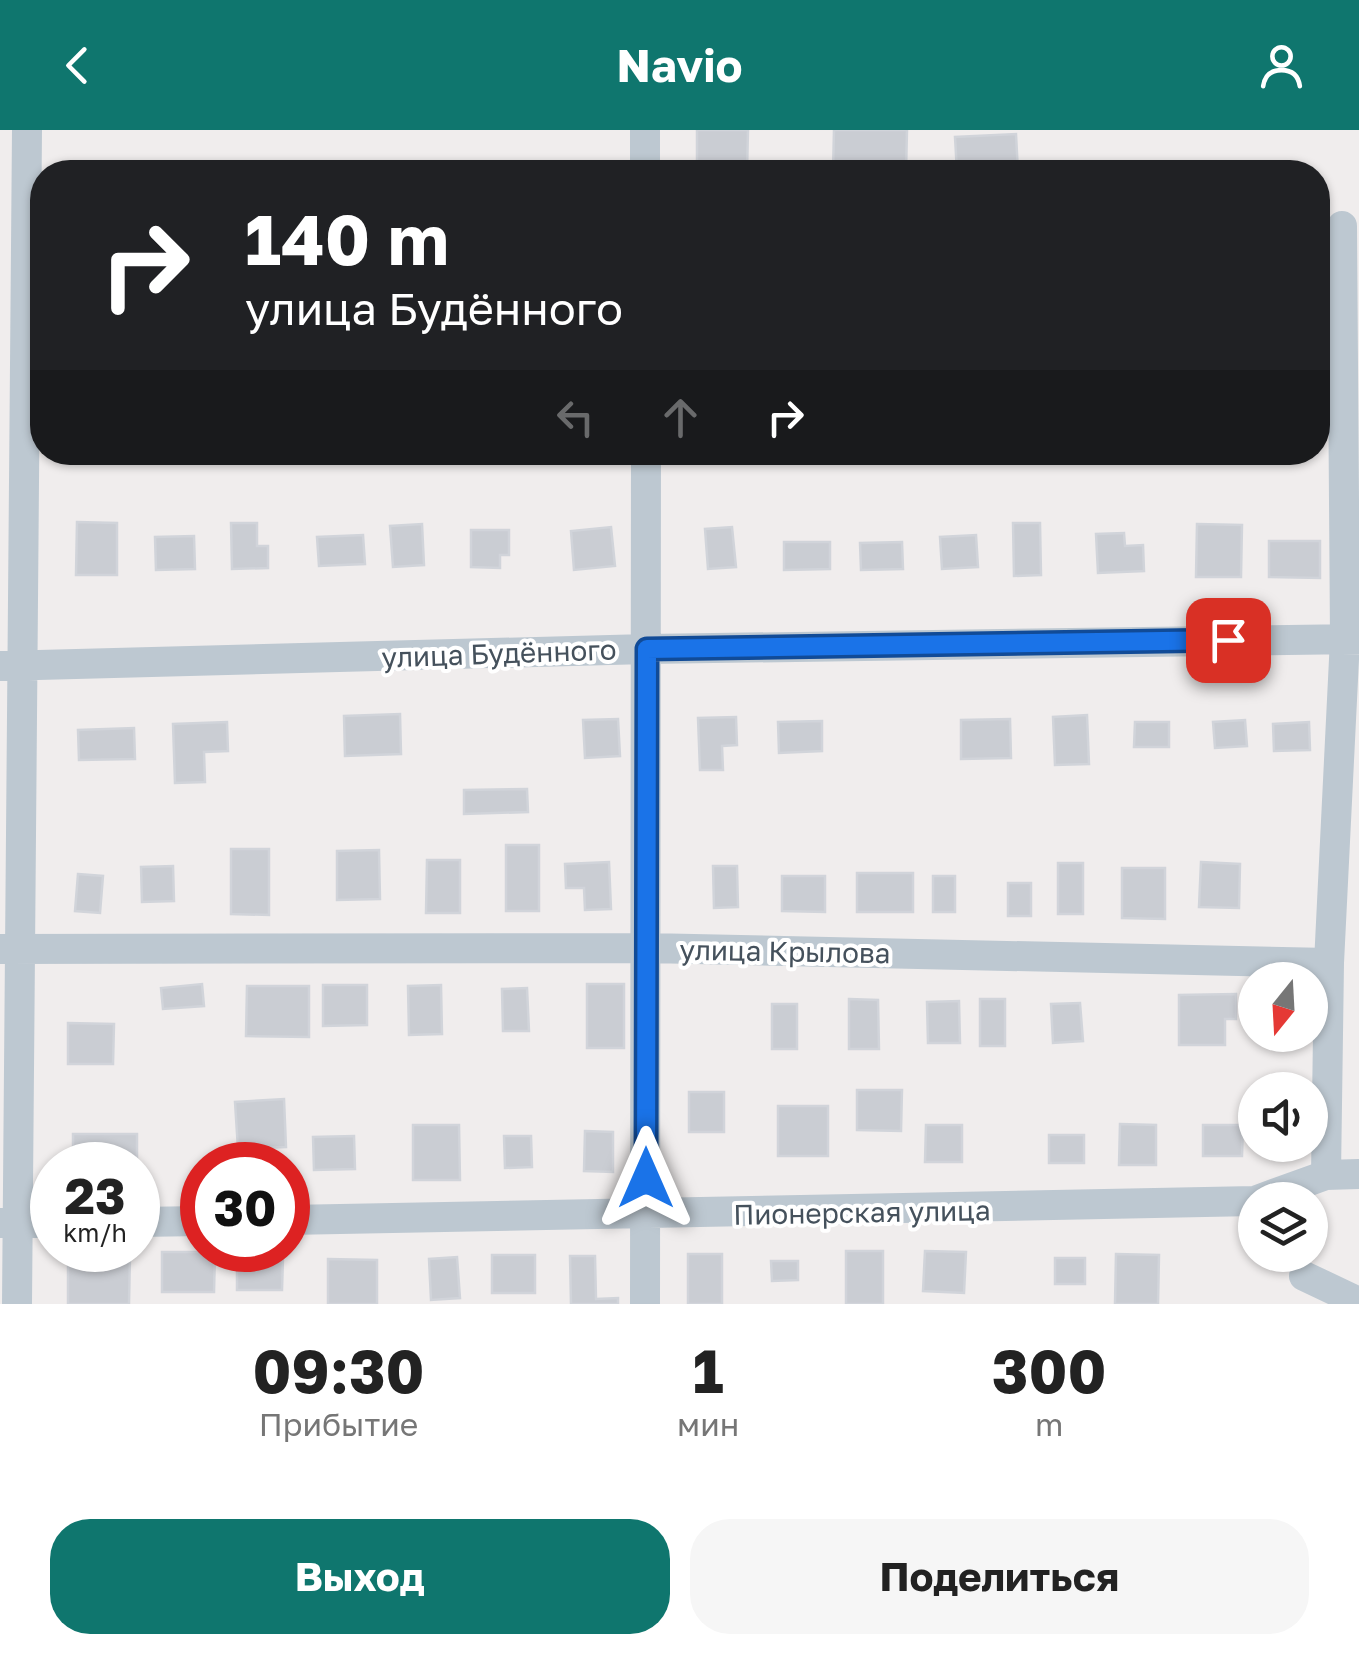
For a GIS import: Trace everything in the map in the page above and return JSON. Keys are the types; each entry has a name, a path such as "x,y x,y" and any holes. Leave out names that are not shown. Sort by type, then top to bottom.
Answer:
{"street":[{"path":"18,1304 9,1223 12,667 27,130"},
{"path":"644,130 644,160"},
{"path":"1326,1174 1329,963 1352,639 1339,226"},
{"path":"645,1304 646,465"},
{"name":"улица Будённого","path":"12,667 647,649 1352,639"},
{"name":"улица Крылова","path":"11,949 647,948 1329,963"},
{"name":"Пионерская улица","path":"1307,1182 1326,1174 1359,1174"},
{"name":"Пионерская улица","path":"310,1220 1238,1204"},
{"path":"1299,1272 1317,1304"},
{"path":"1306,1272 1359,1302"}],"building":[{"path":"697,130 748,130 747,160 697,160"},
{"path":"834,130 907,130 906,160 833,160"},
{"path":"1016,134 1017,160 956,160 955,137"},
{"path":"77,522 117,523 117,575 76,575"},
{"path":"231,523 257,523 257,546 268,546 268,568 232,569"},
{"path":"1013,523 1040,523 1041,575 1014,576"},
{"path":"422,524 424,565 393,567 390,526"},
{"path":"1197,524 1242,525 1241,577 1196,577"},
{"path":"611,527 615,566 574,570 571,531"},
{"path":"732,527 736,567 708,569 705,529"},
{"path":"471,530 509,530 509,555 500,555 500,568 471,567"},
{"path":"1124,533 1125,546 1143,545 1144,571 1098,573 1096,534"},
{"path":"363,535 365,564 319,566 317,537"},
{"path":"976,535 978,567 942,569 940,537"},
{"path":"194,536 195,569 156,570 155,537"},
{"path":"1269,541 1320,541 1320,578 1269,577"},
{"path":"784,542 830,542 830,569 784,570"},
{"path":"902,542 903,569 861,570 860,543"},
{"path":"400,714 401,754 345,756 344,716"},
{"path":"1087,715 1089,764 1055,765 1053,717"},
{"path":"736,717 737,745 722,746 723,770 700,770 698,718"},
{"path":"618,719 620,756 585,758 583,720"},
{"path":"1010,719 1011,758 961,759 961,720"},
{"path":"1245,720 1247,746 1215,748 1213,722"},
{"path":"822,721 822,751 779,753 778,722"},
{"path":"227,722 228,751 204,752 205,782 175,783 173,724"},
{"path":"1135,722 1169,722 1169,747 1134,747"},
{"path":"1309,722 1310,750 1274,751 1273,724"},
{"path":"134,728 135,759 79,760 78,730"},
{"path":"527,789 528,812 464,814 464,790"},
{"path":"506,845 539,845 539,911 506,911"},
{"path":"231,849 269,849 269,915 231,914"},
{"path":"379,850 380,899 337,900 337,851"},
{"path":"427,860 460,860 460,913 426,913"},
{"path":"609,862 611,909 585,910 584,888 566,888 565,864"},
{"path":"1201,862 1240,864 1239,908 1199,907"},
{"path":"1058,863 1083,863 1083,914 1058,914"},
{"path":"173,866 174,901 142,902 141,867"},
{"path":"713,866 737,866 738,907 714,908"},
{"path":"1122,868 1165,868 1165,919 1122,918"},
{"path":"857,873 913,873 913,912 857,912"},
{"path":"78,874 103,876 100,913 75,911"},
{"path":"782,876 825,876 825,912 782,911"},
{"path":"933,876 955,876 955,912 933,912"},
{"path":"1008,883 1031,883 1031,916 1008,916"},
{"path":"202,984 204,1006 163,1009 161,988"},
{"path":"587,984 624,984 624,1048 587,1048"},
{"path":"323,985 367,985 367,1025 323,1026"},
{"path":"441,985 442,1034 409,1035 408,986"},
{"path":"247,986 309,986 309,1037 246,1036"},
{"path":"527,988 529,1031 503,1031 502,989"},
{"path":"1236,994 1236,1019 1225,1019 1225,1045 1179,1045 1179,995"},
{"path":"849,999 878,1000 879,1049 849,1049"},
{"path":"980,999 1005,999 1005,1046 980,1046"},
{"path":"959,1001 960,1043 928,1043 927,1002"},
{"path":"1080,1003 1083,1041 1053,1043 1051,1004"},
{"path":"772,1004 797,1004 797,1049 772,1049"},
{"path":"68,1023 114,1024 113,1064 68,1064"},
{"path":"857,1090 902,1090 901,1131 857,1130"},
{"path":"689,1092 724,1092 724,1132 689,1132"},
{"path":"284,1099 286,1142 238,1142 235,1102"},
{"path":"778,1106 828,1106 828,1156 778,1156"},
{"path":"1120,1124 1156,1125 1156,1165 1119,1165"},
{"path":"413,1125 459,1125 460,1180 413,1180"},
{"path":"926,1125 962,1125 962,1162 925,1162"},
{"path":"1203,1125 1238,1125 1238,1156 1203,1156"},
{"path":"585,1131 613,1132 613,1172 584,1171"},
{"path":"73,1134 137,1134 137,1142 73,1142"},
{"path":"1049,1135 1084,1135 1084,1163 1049,1163"},
{"path":"354,1136 355,1169 314,1170 313,1137"},
{"path":"504,1136 531,1136 532,1167 505,1168"},
{"path":"846,1251 883,1251 883,1304 846,1304"},
{"path":"925,1251 966,1252 964,1293 923,1291"},
{"path":"162,1252 180,1252 180,1272 214,1272 214,1292 162,1292"},
{"path":"688,1254 722,1254 722,1304 688,1304"},
{"path":"1116,1254 1159,1255 1158,1304 1115,1304"},
{"path":"492,1255 535,1255 535,1293 492,1293"},
{"path":"570,1256 595,1256 596,1299 618,1298 618,1304 571,1304"},
{"path":"457,1257 460,1298 431,1300 429,1259"},
{"path":"1055,1258 1085,1258 1085,1284 1055,1284"},
{"path":"328,1259 377,1260 377,1304 328,1304"},
{"path":"771,1261 798,1261 798,1280 772,1281"},
{"path":"68,1272 130,1272 129,1304 68,1304"},
{"path":"237,1272 283,1272 282,1290 237,1290"}],"route":[{"path":"646,1178 647,649 1228,640"}]}
